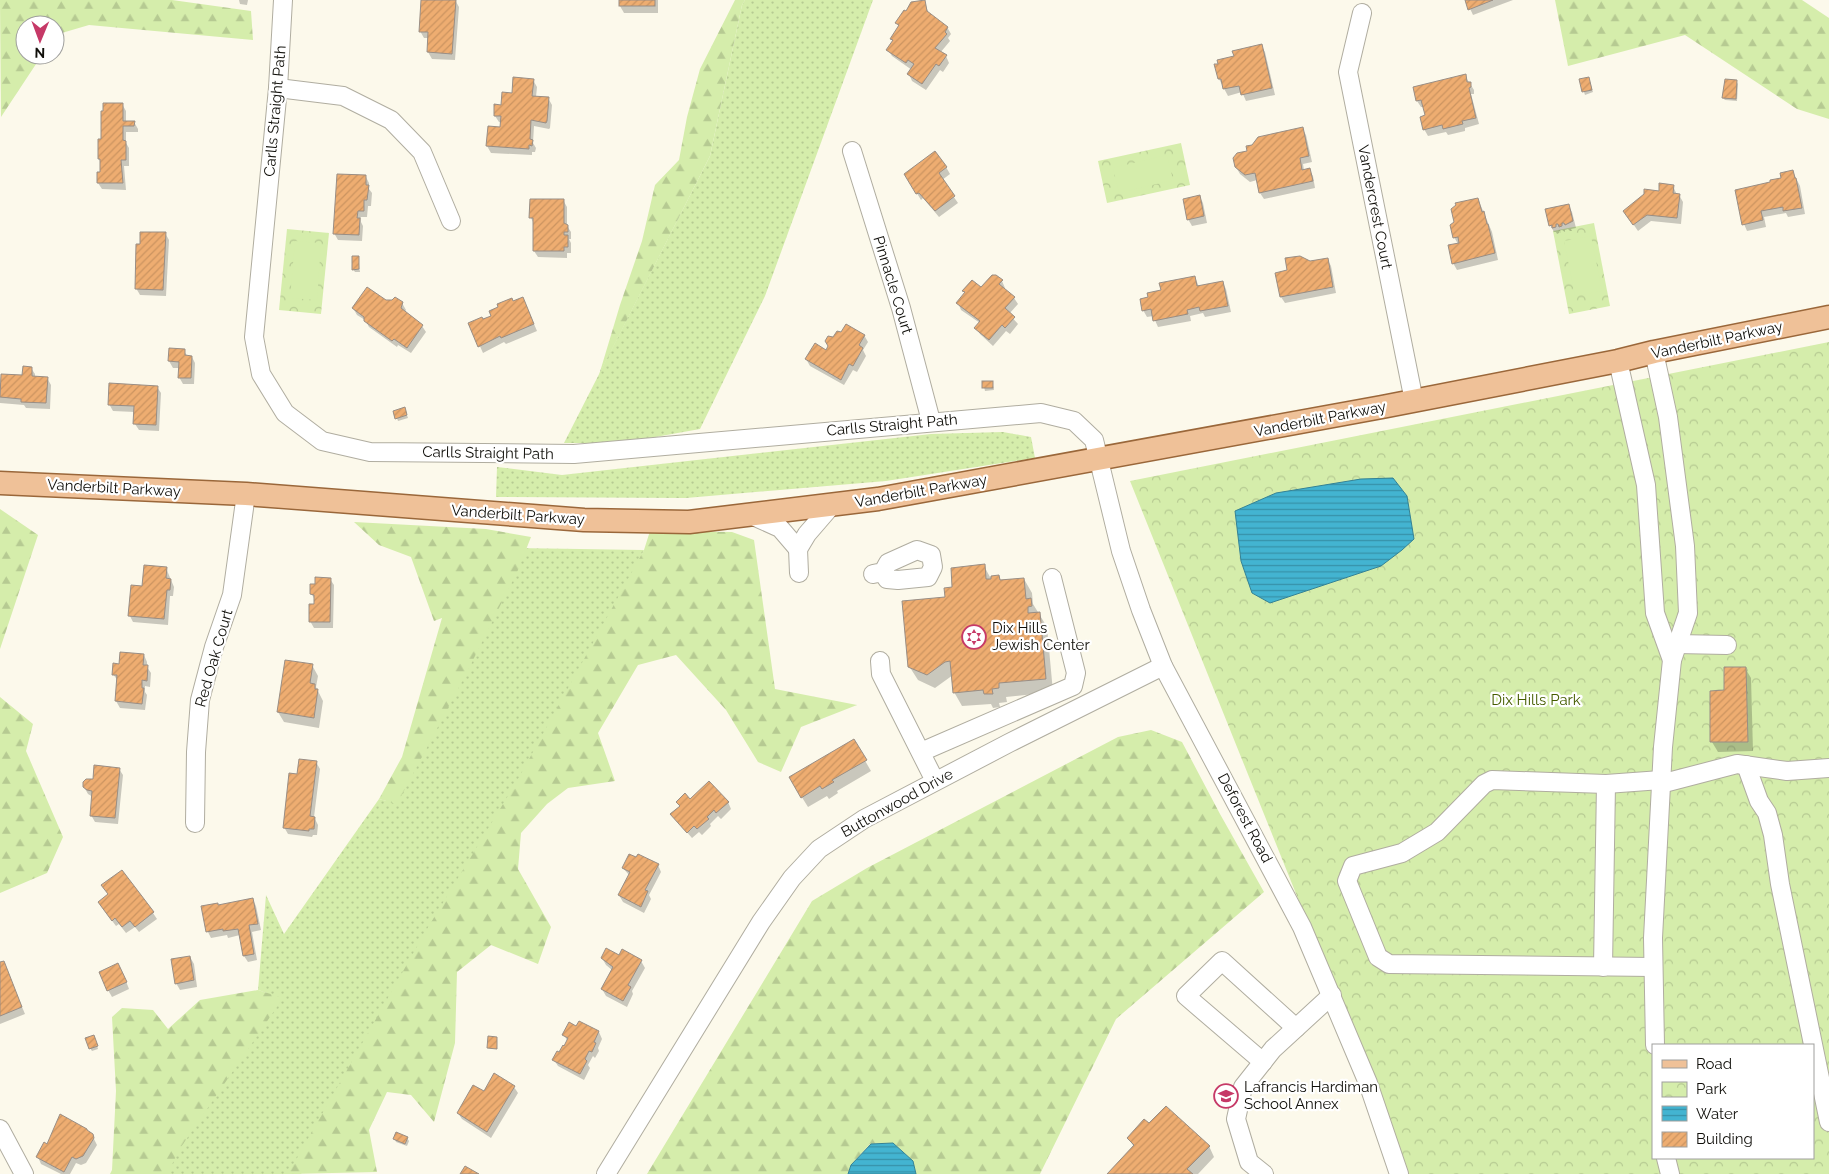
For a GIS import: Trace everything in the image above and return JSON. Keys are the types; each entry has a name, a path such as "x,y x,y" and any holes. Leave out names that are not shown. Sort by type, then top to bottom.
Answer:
{"main road":[{"name":"Vanderbilt Parkway","path":"0,483 246,494 584,520 689,522 888,498 1414,401 1829,317"}],"street":[{"name":"Carlls Straight Path","path":"283,0 278,88 254,337 261,374 284,413 322,441 370,452 574,454 931,421 1041,413 1074,421 1094,440 1098,460"},
{"name":"Vandercrest Court","path":"1362,13 1348,72 1414,401"},
{"path":"278,88 343,96 391,120 422,152 450,221"},
{"name":"Pinnacle Court","path":"852,151 901,308 931,421"},
{"path":"1654,352 1668,417 1685,546 1688,613 1674,652 1653,938 1654,1044"},
{"path":"1618,361 1646,485 1655,614 1674,652"},
{"name":"Deforest Road","path":"1098,460 1121,551 1163,666 1302,927 1368,1083 1399,1174"},
{"name":"Red Oak Court","path":"195,823 196,752 200,700 214,647 232,595 246,494"},
{"path":"799,573 798,549 806,534 832,505"},
{"path":"750,515 780,528 798,549"},
{"path":"921,752 1072,686 1076,673 1052,578"},
{"path":"1674,652 1727,645"},
{"path":"880,661 881,674 936,781"},
{"name":"Buttonwood Drive","path":"606,1174 761,922 792,878 819,849 864,818 1163,666"},
{"path":"1653,968 1389,964 1378,957 1347,881 1353,866 1402,853 1437,832 1484,784 1492,780 1606,784 1665,781 1737,764 1787,771 1829,768"},
{"path":"1746,765 1759,801 1767,813 1773,835 1780,884 1813,1044"},
{"path":"1603,967 1606,784"},
{"path":"1263,1062 1186,996 1222,961 1296,1028"},
{"path":"1264,1174 1249,1162 1236,1119 1243,1087 1273,1049 1332,995"},
{"path":"1814,1049 1829,1122"},
{"path":"0,1129 24,1174"},
{"path":"1666,1159 1670,1174"}],"green space":[{"path":"0,0 172,0 251,11 253,40 89,25 65,32 65,15 15,15 15,65 35,65 1,117"},
{"path":"735,0 745,0 742,5 710,156 599,375 642,241 655,185 679,160 687,117 700,69"},
{"path":"745,0 873,0 765,296 700,429 622,443 564,443 710,156 742,5"},
{"path":"1555,0 1802,0 1829,18 1829,119 1797,109 1685,35 1568,66"},
{"path":"1181,143 1190,185 1107,203 1098,161"},
{"path":"1167,155 1173,180 1119,193 1113,168"},
{"path":"1594,223 1610,306 1569,314 1553,231"},
{"path":"287,229 329,233 321,314 279,310"},
{"path":"1591,236 1602,291 1575,296 1564,241"},
{"path":"295,241 321,243 317,300 290,298"},
{"name":"Dix Hills Park","path":"1829,342 1829,1174 1400,1174 1313,936 1130,481"},
{"path":"1003,432 1031,437 1035,458 886,481 686,498 496,497 497,467 562,475 931,434"},
{"path":"0,509 38,535 0,649"},
{"path":"354,522 486,529 531,537 518,570 467,672 397,804 379,799 402,757 442,618 434,621 411,557 379,545"},
{"path":"650,531 732,532 754,540 775,689 857,705 801,727 781,772 758,762 726,710 676,655 638,665 598,733 615,781 568,788 547,804 521,833 518,869 551,927 538,964 491,945 457,972 455,1043 434,1122 411,1095 387,1092 369,1130 377,1172 288,1174 427,929 517,781 644,550"},
{"path":"516,548 644,550 556,739 301,1174 156,1174 267,993 258,990 266,895 284,934 379,799 387,801"},
{"path":"0,697 33,724 26,751 63,837 47,873 0,893"},
{"path":"1151,730 1182,742 1264,892 1116,1019 1040,1174 916,1174 913,1161 893,1143 870,1144 851,1165 848,1174 647,1174 812,901 867,868 1118,737"},
{"path":"258,990 283,998 181,1147 167,1174 110,1174 112,1170 116,1091 112,1017 122,1008 153,1010 168,1029 200,1000"}],"water":[{"path":"1393,478 1407,496 1414,539 1402,550 1381,566 1270,603 1252,593 1241,561 1235,511 1276,493 1361,479"},
{"path":"893,1143 913,1161 916,1174 848,1174 851,1165 871,1144"}],"building":[{"path":"421,0 456,0 452,54 427,52 428,32 419,32"},
{"path":"619,0 655,0 655,6 619,6"},
{"path":"925,0 927,11 948,27 945,32 947,34 935,48 947,55 939,66 936,64 922,84 907,74 914,64 908,60 906,63 886,50 893,40 890,39 899,25 895,23 904,10 906,11 911,2"},
{"path":"1465,0 1493,0 1468,10"},
{"path":"1262,44 1272,88 1241,95 1239,86 1223,89 1221,79 1218,79 1214,64 1218,64 1217,60 1234,56 1232,51"},
{"path":"1466,74 1467,82 1471,82 1471,87 1469,88 1476,118 1462,121 1463,124 1443,129 1442,125 1423,130 1420,117 1425,115 1421,100 1416,101 1413,87"},
{"path":"513,77 534,79 532,96 549,97 547,121 546,123 531,120 530,139 533,140 532,146 529,145 529,149 486,146 488,126 500,127 501,116 494,116 494,104 501,105 502,92 512,93"},
{"path":"1589,77 1592,90 1582,92 1579,79"},
{"path":"1725,79 1737,80 1736,99 1722,98"},
{"path":"103,103 123,103 123,121 135,121 134,126 123,126 123,140 126,141 126,160 121,160 123,183 97,183 97,172 100,172 98,139 101,139 101,111 103,111"},
{"path":"1303,127 1309,156 1300,158 1302,170 1310,168 1313,181 1259,193 1255,173 1245,175 1235,167 1233,158 1237,153 1247,151 1246,146 1252,145 1258,137"},
{"path":"935,151 947,167 939,173 955,196 935,211 919,193 916,194 904,174"},
{"path":"1793,170 1802,208 1783,211 1783,207 1761,211 1763,220 1742,225 1735,190 1770,182 1770,180 1781,178 1780,173"},
{"path":"337,174 366,175 366,185 369,185 367,200 364,200 364,211 358,211 357,218 360,218 359,235 333,234"},
{"path":"1659,183 1674,185 1673,193 1680,194 1677,218 1647,215 1633,225 1623,211 1644,194 1644,189 1659,191"},
{"path":"1200,195 1204,216 1187,220 1183,199"},
{"path":"1478,198 1482,212 1484,211 1495,253 1452,264 1448,245 1459,243 1458,237 1453,238 1450,225 1454,222 1451,209 1456,205 1455,203"},
{"path":"530,199 564,199 564,223 568,225 568,232 564,232 564,235 568,235 568,247 564,247 564,251 533,251 533,218 529,218"},
{"path":"1569,204 1573,221 1565,225 1562,223 1562,226 1559,227 1558,224 1552,228 1552,225 1549,226 1545,209"},
{"path":"140,232 166,232 163,290 135,289 136,244 140,244"},
{"path":"352,256 359,256 359,269 352,270"},
{"path":"1300,256 1310,261 1328,258 1333,287 1280,297 1275,273 1287,270 1285,258"},
{"path":"992,275 996,275 1003,280 999,284 1015,297 1005,308 1015,317 1005,328 1002,325 989,340 974,328 980,321 956,303 965,292 962,291 972,280 981,287"},
{"path":"1195,276 1197,286 1223,281 1228,306 1200,311 1199,307 1187,310 1188,314 1153,321 1151,309 1142,311 1140,299 1148,297 1147,293 1161,290 1159,283"},
{"path":"367,287 386,300 392,300 395,297 403,302 401,308 423,325 407,348 394,339 392,341 364,321 364,317 352,308"},
{"path":"523,297 534,324 501,338 500,336 478,347 468,323 482,317 483,319 491,316 489,311 498,307 497,304 512,298 513,301"},
{"path":"846,324 865,335 859,345 863,348 853,366 849,364 841,380 805,359 815,343 826,350 828,346 825,341 828,336 833,337 837,331 841,332"},
{"path":"169,348 185,349 185,355 192,356 191,378 178,378 179,362 168,361"},
{"path":"23,366 32,367 32,376 48,377 46,403 21,402 21,399 0,397 1,374 22,375"},
{"path":"982,381 993,381 993,388 982,388"},
{"path":"109,383 158,386 156,425 133,424 134,406 108,405"},
{"path":"405,407 407,415 395,419 393,411"},
{"name":"Dix Hills Jewish Center","path":"985,564 986,579 999,575 1000,580 1024,578 1026,599 1031,598 1032,606 1028,607 1028,613 1040,612 1046,679 999,683 999,688 992,689 993,694 984,694 983,690 953,693 950,661 945,662 927,675 908,667 902,601 945,597 944,588 952,587 951,568"},
{"path":"144,565 167,567 166,578 171,579 170,590 167,590 164,619 128,616 131,585 142,586"},
{"path":"315,577 331,578 330,622 309,622 309,604 314,604 314,595 310,594 310,584 315,584"},
{"path":"120,652 144,654 143,665 148,665 147,681 142,680 142,688 144,688 142,704 115,701 117,675 112,675 113,663 119,664"},
{"path":"285,660 313,664 310,683 315,684 315,689 318,689 314,718 277,712"},
{"path":"1724,667 1746,667 1748,742 1710,742 1710,691 1724,690"},
{"path":"854,739 867,760 832,780 834,782 822,789 820,786 801,798 789,777"},
{"path":"299,759 317,761 310,816 315,817 314,829 309,829 309,831 283,828 289,773 297,774"},
{"path":"94,765 120,768 115,818 90,816 92,791 83,787 83,782 86,779 93,779"},
{"path":"709,781 729,802 716,813 714,810 707,817 709,819 697,829 694,826 687,833 670,814 680,806 676,802 685,793 690,799"},
{"path":"629,854 636,857 638,854 659,864 645,890 648,891 641,907 618,895 630,872 622,868"},
{"path":"122,870 154,912 135,927 130,921 122,927 115,918 112,921 98,902 108,894 101,885"},
{"path":"253,898 258,924 249,925 254,954 243,956 238,929 206,932 201,906 218,903 218,905"},
{"path":"606,948 619,955 622,949 642,960 628,985 631,987 623,1001 601,989 613,967 601,958"},
{"path":"190,956 194,980 175,984 171,959"},
{"path":"4,961 22,1007 0,1016 0,962"},
{"path":"118,963 127,982 107,991 99,972"},
{"path":"579,1021 599,1031 594,1042 596,1043 592,1052 589,1051 585,1059 587,1061 580,1074 552,1060 568,1038 562,1035 569,1022 576,1026"},
{"path":"94,1035 98,1046 89,1049 85,1038"},
{"path":"488,1036 497,1037 497,1049 487,1048"},
{"path":"494,1073 515,1086 487,1132 457,1113 473,1085 484,1091"},
{"path":"1166,1106 1210,1146 1187,1169 1193,1174 1107,1174 1134,1145 1127,1138 1144,1119 1149,1123"},
{"path":"60,1114 87,1129 93,1134 94,1138 83,1156 76,1159 72,1157 64,1172 36,1157 44,1142 47,1144"},
{"path":"396,1132 408,1137 405,1144 393,1139"},
{"path":"465,1166 479,1174 460,1174"}],"place":[{"name":"Dix Hills Jewish Center","path":"974,637"},
{"name":"Lafrancis Hardiman School Annex","path":"1226,1096"}]}
